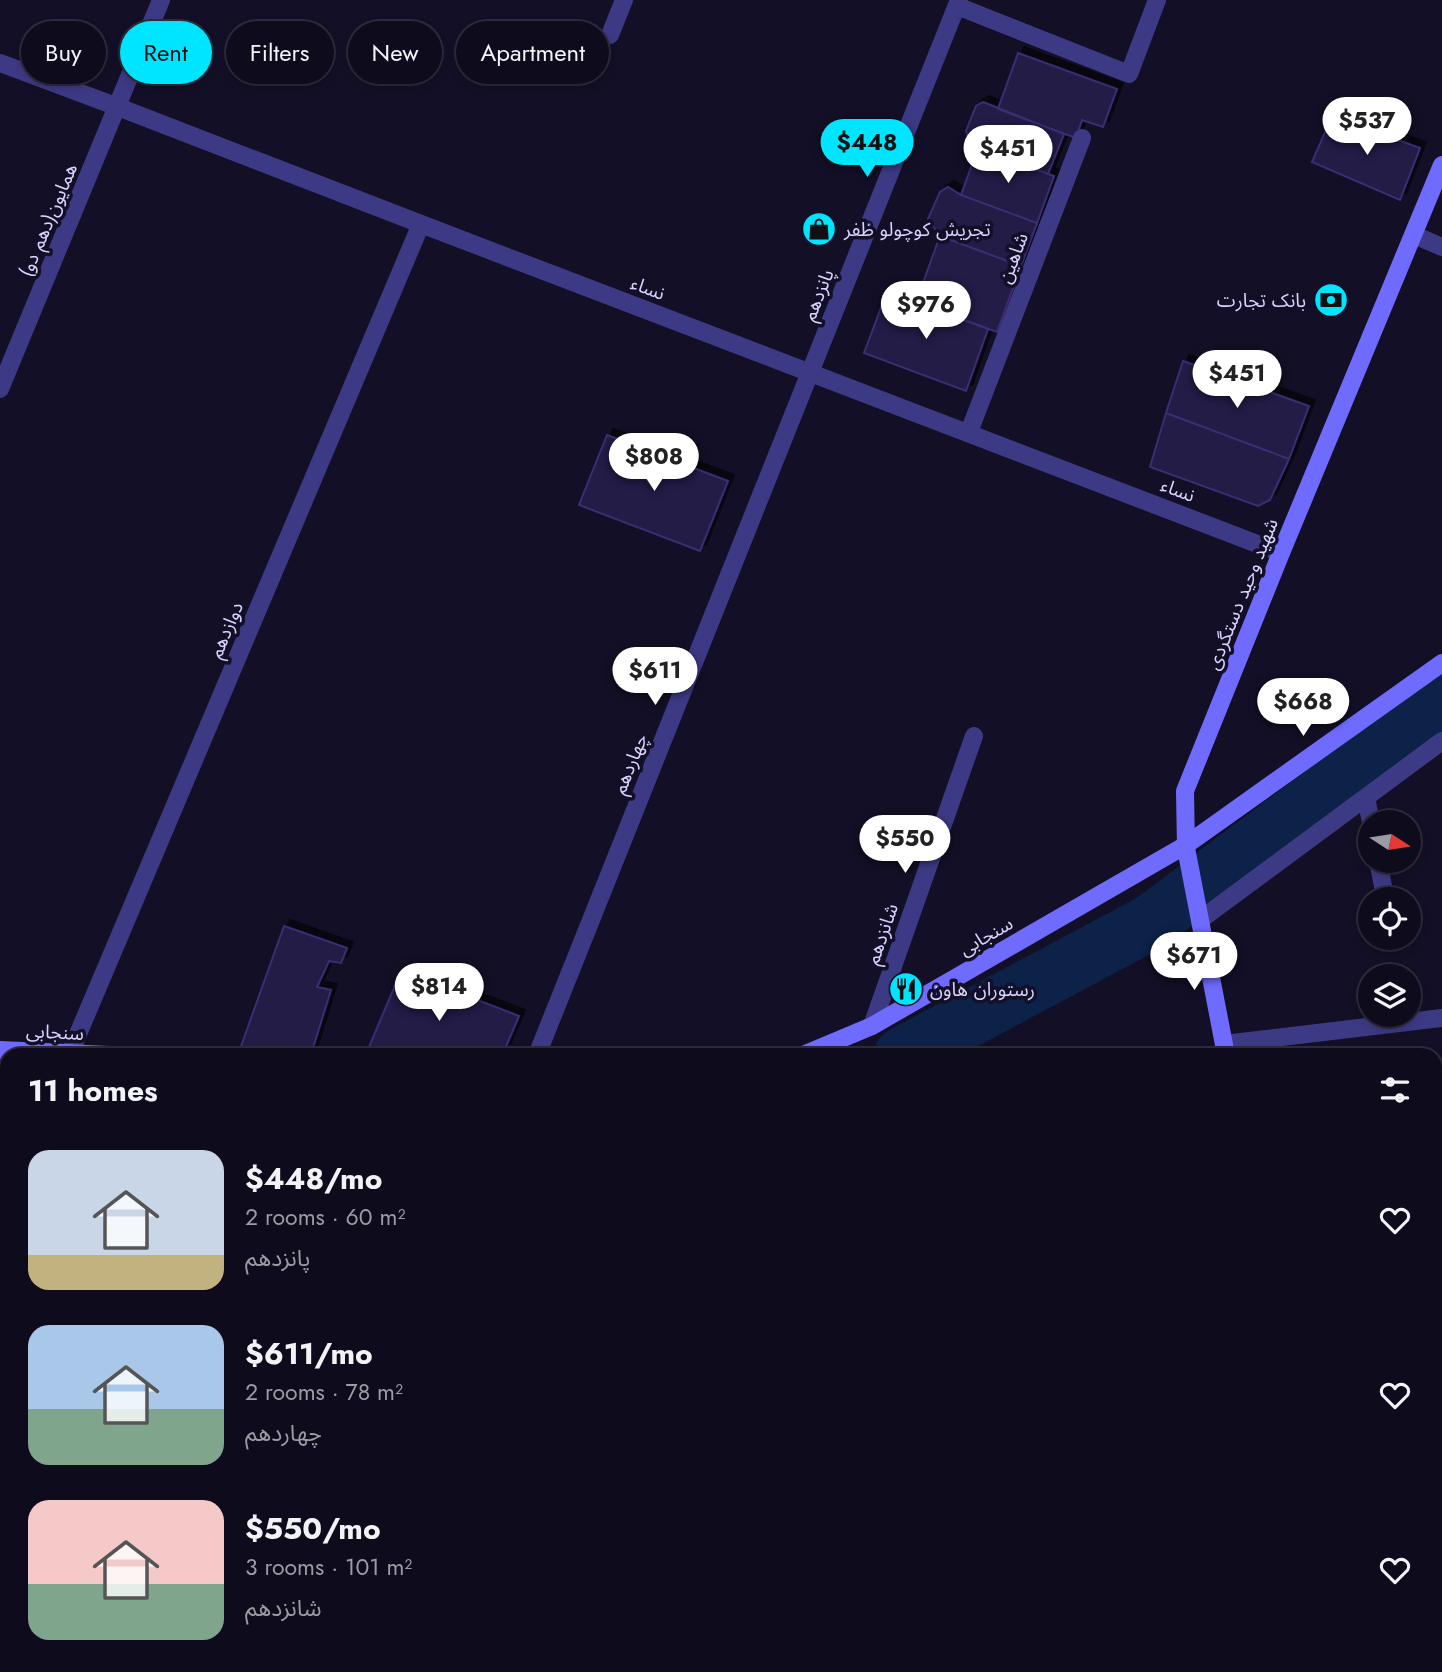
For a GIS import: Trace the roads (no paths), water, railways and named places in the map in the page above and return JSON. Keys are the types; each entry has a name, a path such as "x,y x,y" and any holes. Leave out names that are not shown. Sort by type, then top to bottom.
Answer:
{"street":[{"name":"همایون(دهم دو)","path":"0,389 161,0"},
{"path":"610,35 624,0"},
{"path":"958,3 1129,75 1157,0"},
{"name":"پانزدهم","path":"810,372 958,3"},
{"name":"نساء","path":"0,63 1281,553"},
{"name":"شاهین","path":"968,432 1082,138"},
{"name":"شهید وحید دستگردی","path":"1225,1048 1186,847 1185,791 1442,165"},
{"name":"دوازدهم","path":"72,1048 421,225"},
{"path":"1414,235 1442,247"},
{"name":"چهاردهم","path":"540,1048 810,372"},
{"name":"سنجابی","path":"820,1048 872,1027 1186,847 1442,663"},
{"name":"شانزدهم","path":"872,1027 974,736"},
{"path":"1200,919 1442,741"},
{"path":"1366,797 1369,810"},
{"path":"1380,873 1383,886"},
{"path":"1239,1048 1442,1018"}],"waterway":[{"path":"915,1048 1151,922 1442,703"}],"place":[{"name":"تجریش کوچولو ظفر","path":"819,229"},
{"name":"بانک تجارت","path":"1331,300"},
{"name":"رستوران هاون","path":"906,989"}]}
